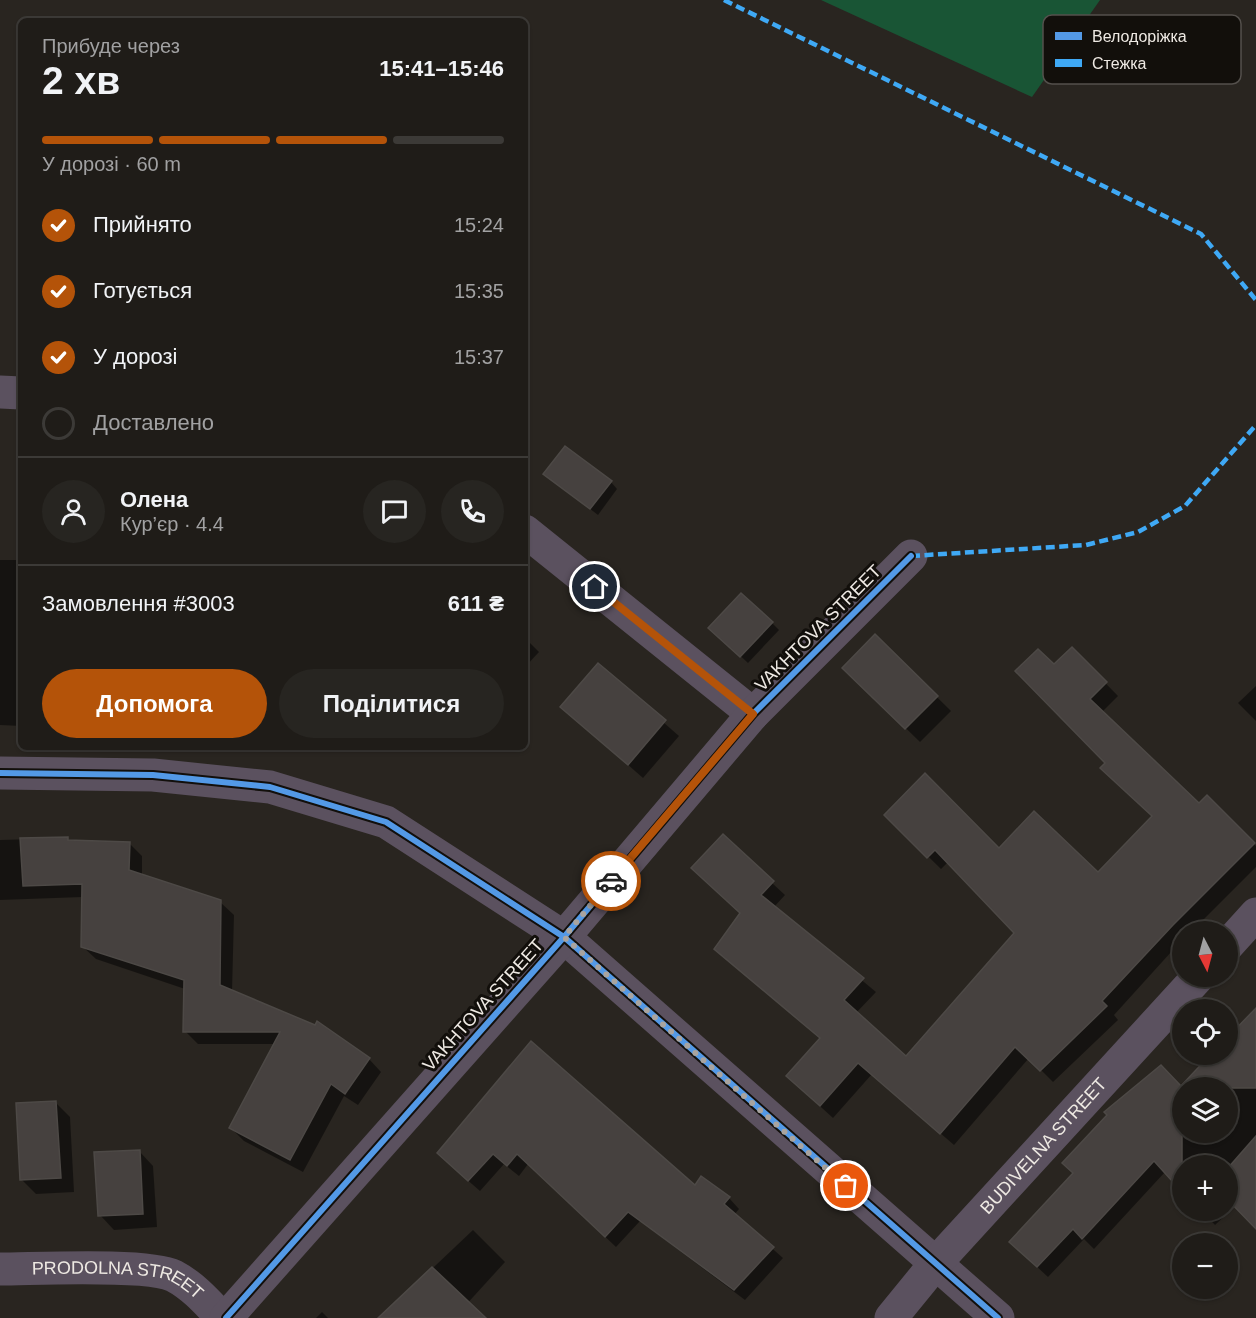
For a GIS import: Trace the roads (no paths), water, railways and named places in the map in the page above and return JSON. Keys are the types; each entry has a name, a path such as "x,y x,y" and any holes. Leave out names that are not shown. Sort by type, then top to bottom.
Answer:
{"street":[{"path":"0,392 18,393"},
{"path":"528,533 753,714"},
{"name":"VAKHTOVA STREET","path":"224,1318 564,937 753,714 911,556"},
{"path":"0,773 153,775 270,787 386,822 564,937 998,1318"},
{"path":"1238,934 1256,914"},
{"name":"BUDIVELNA STREET","path":"891,1318 935,1264 1189,987"},
{"name":"PRODOLNA STREET","path":"0,1269 143,1269 172,1275 197,1292 224,1318"}]}
